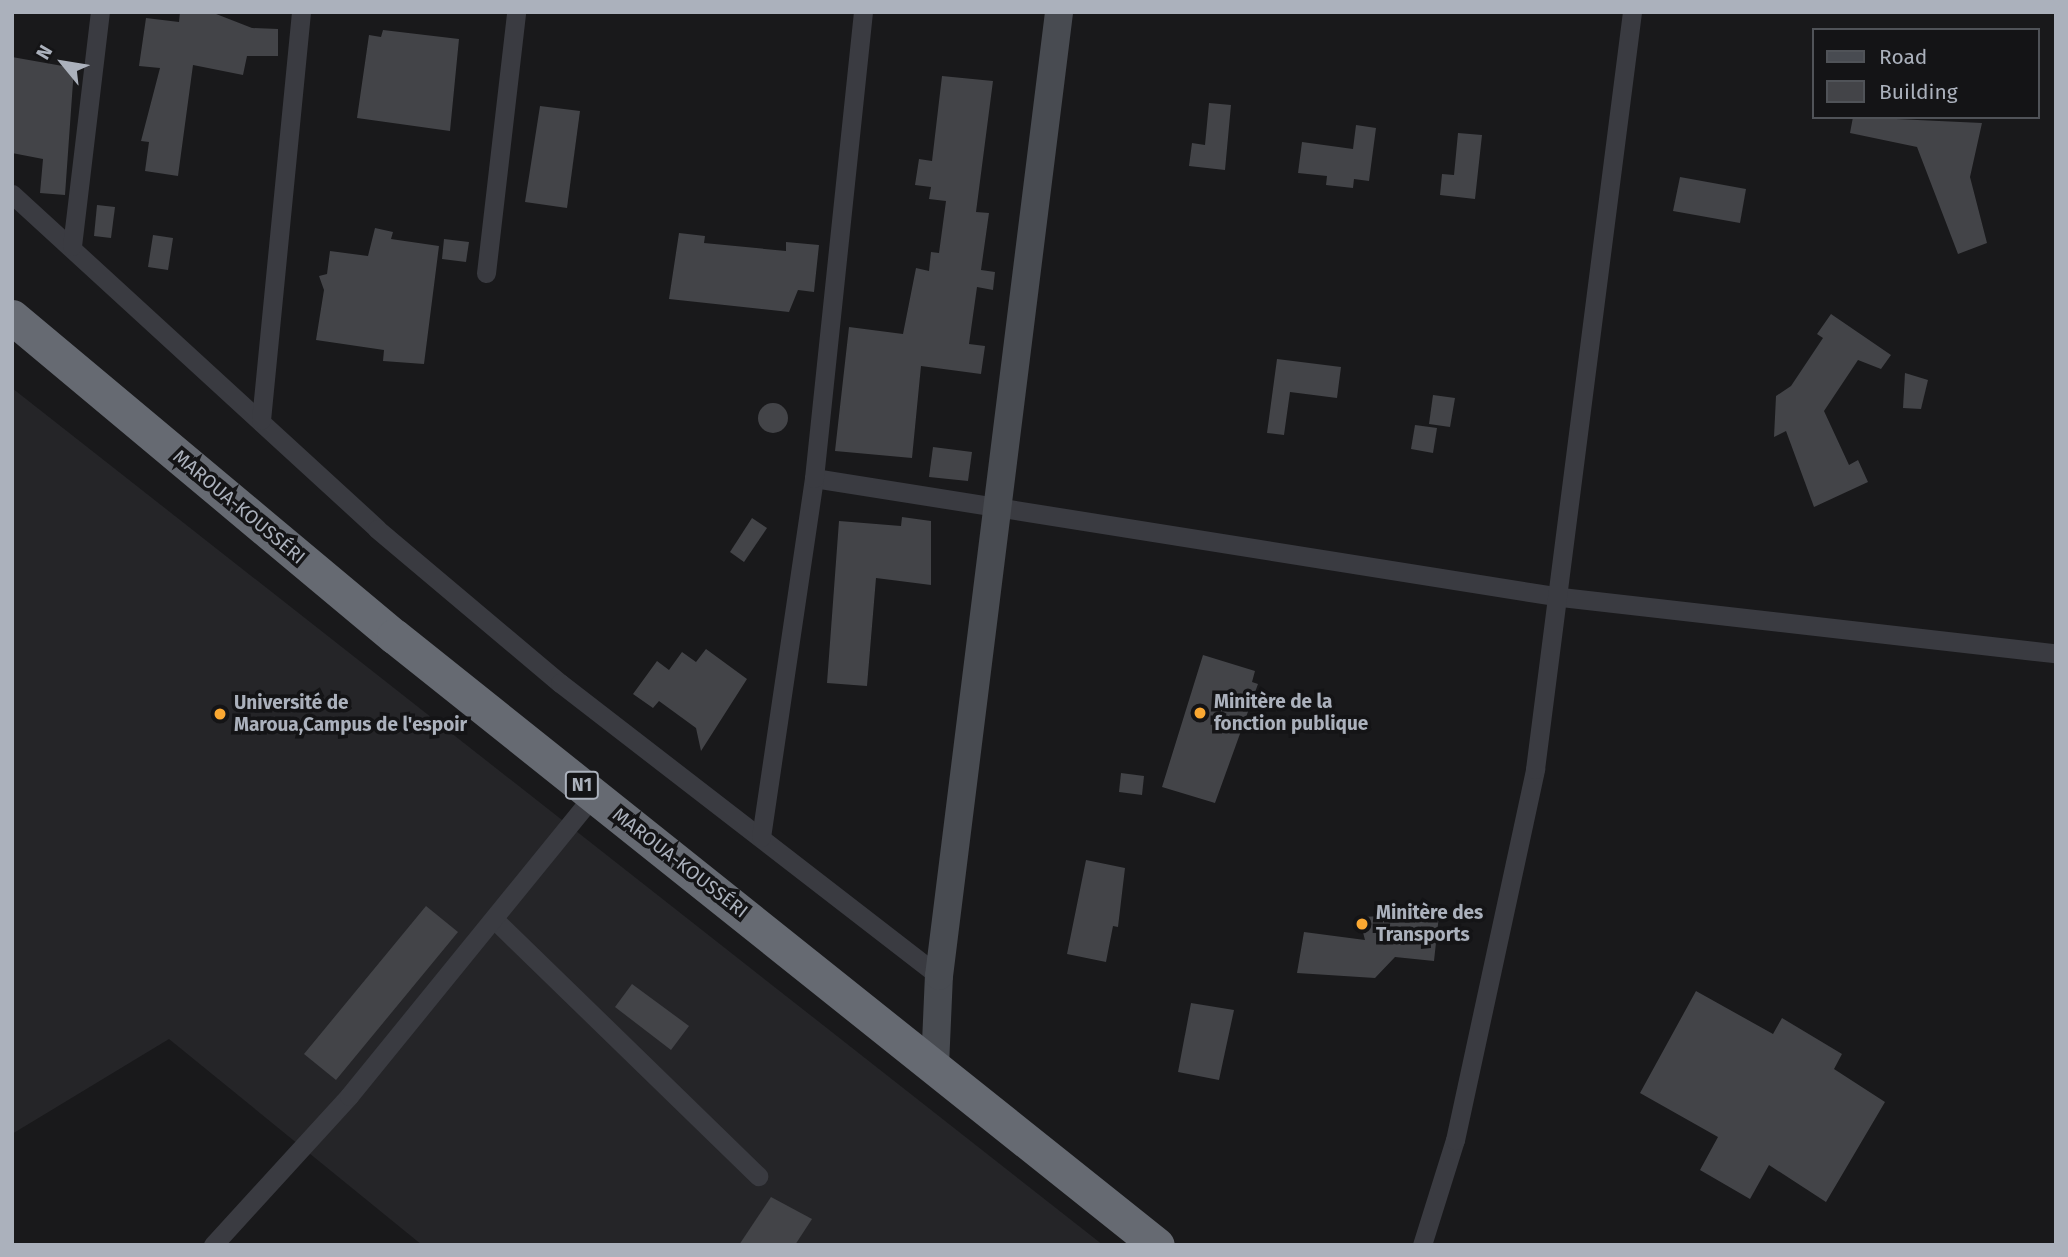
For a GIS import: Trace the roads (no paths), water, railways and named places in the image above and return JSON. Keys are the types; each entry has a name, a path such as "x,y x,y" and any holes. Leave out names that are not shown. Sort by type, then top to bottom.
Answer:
{"highway":[{"name":"MAROUA-KOUSSÉRI","path":"12,317 594,795 1157,1245"}],"street":[{"path":"72,246 100,12"},
{"path":"261,421 301,12"},
{"path":"486,273 516,12"},
{"path":"761,837 814,478 863,12"},
{"path":"935,1066 939,975 1001,505 1059,12"},
{"path":"1422,1245 1455,1140 1535,769 1561,597 1632,12"},
{"path":"12,194 261,421 560,683 939,975"},
{"path":"814,478 1001,505 1561,597 2056,653"},
{"path":"213,1245 496,921 594,795"},
{"path":"496,921 758,1176"}],"place":[{"name":"Minitère de la fonction publique","path":"1200,713"},
{"name":"Université de Maroua,Campus de l'espoir","path":"220,714"},
{"name":"Minitère des Transports","path":"1362,924"}]}
